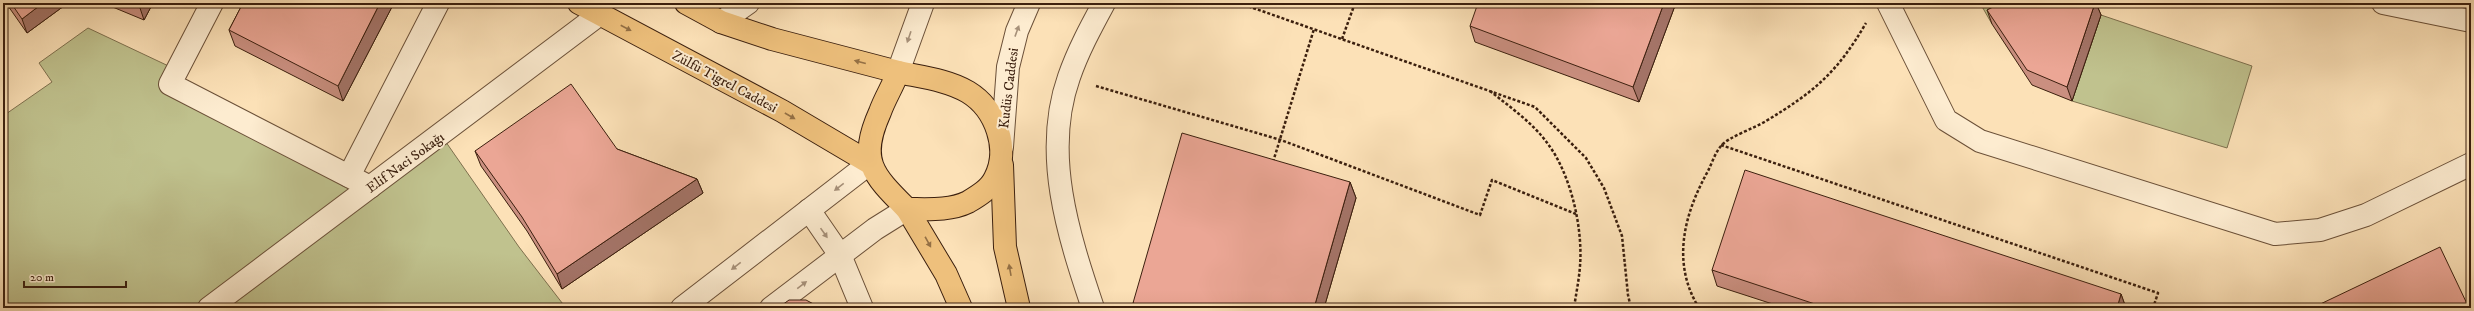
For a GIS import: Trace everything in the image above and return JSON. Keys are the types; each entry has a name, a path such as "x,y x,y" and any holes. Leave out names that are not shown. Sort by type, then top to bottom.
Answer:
{"main road":[{"name":"Zülfü Tigrel Caddesi","path":"579,3 782,111 870,163"},
{"path":"686,3 721,22 772,38 898,72 930,79 968,92 980,101 992,116 999,135 1002,153 1005,247 1013,289 1019,308"},
{"path":"898,72 879,114 872,137 870,163 877,177 907,209 946,274 961,308"},
{"path":"907,209 948,208 966,202 982,193 995,179 1002,153"}],"street":[{"path":"212,3 170,84 370,187"},
{"path":"349,176 438,3"},
{"path":"721,22 748,3"},
{"path":"898,72 923,3"},
{"name":"Kudüs Caddesi","path":"1002,153 1008,67 1017,31 1029,3"},
{"path":"1093,308 1068,225 1057,165 1058,132 1069,78 1080,48 1104,3"},
{"path":"1888,3 1946,120 1961,131 1980,141 2275,234 2320,230 2366,215 2471,164"},
{"path":"2383,3 2471,21"},
{"name":"Elif Naci Sokağı","path":"209,308 600,14"},
{"path":"682,308 870,163"},
{"path":"770,308 907,209"},
{"path":"809,210 840,256 862,308"}],"path":[{"path":"1239,3 1488,89 1535,107 1586,158 1604,188 1622,236 1628,295 1631,308"},
{"path":"1342,39 1355,3"},
{"path":"1699,308 1689,293 1683,267 1686,223 1694,197 1721,145 1764,122 1816,88 1836,68 1866,21"},
{"path":"1272,166 1314,29"},
{"path":"1069,78 1281,140 1480,215 1492,180 1576,214"},
{"path":"1488,89 1525,119 1548,144 1566,176 1576,214 1580,264 1574,308"},
{"path":"1721,145 2158,293 2153,308"}],"green space":[{"path":"1980,3 2034,3 1992,24"},
{"path":"2101,15 2252,66 2227,148 2072,101"},
{"path":"88,28 177,70 170,83 370,187 441,135 519,247 566,308 3,308 3,116 52,82 39,63"}],"building":[{"path":"11,3 43,3 22,19"},
{"path":"243,3 380,3 338,86 229,30"},
{"path":"1478,3 1664,3 1633,87 1470,26"},
{"path":"2001,3 2095,3 2067,87 2027,70 1987,10"},
{"path":"571,84 617,149 697,179 557,274 522,217 475,151"},
{"path":"1182,133 1350,182 1314,308 1150,308 1133,303"},
{"path":"1745,170 2121,294 2117,308 1827,308 1712,270"},
{"path":"2440,247 2469,308 2312,308"},
{"path":"789,300 806,300 821,308 780,308"}]}
